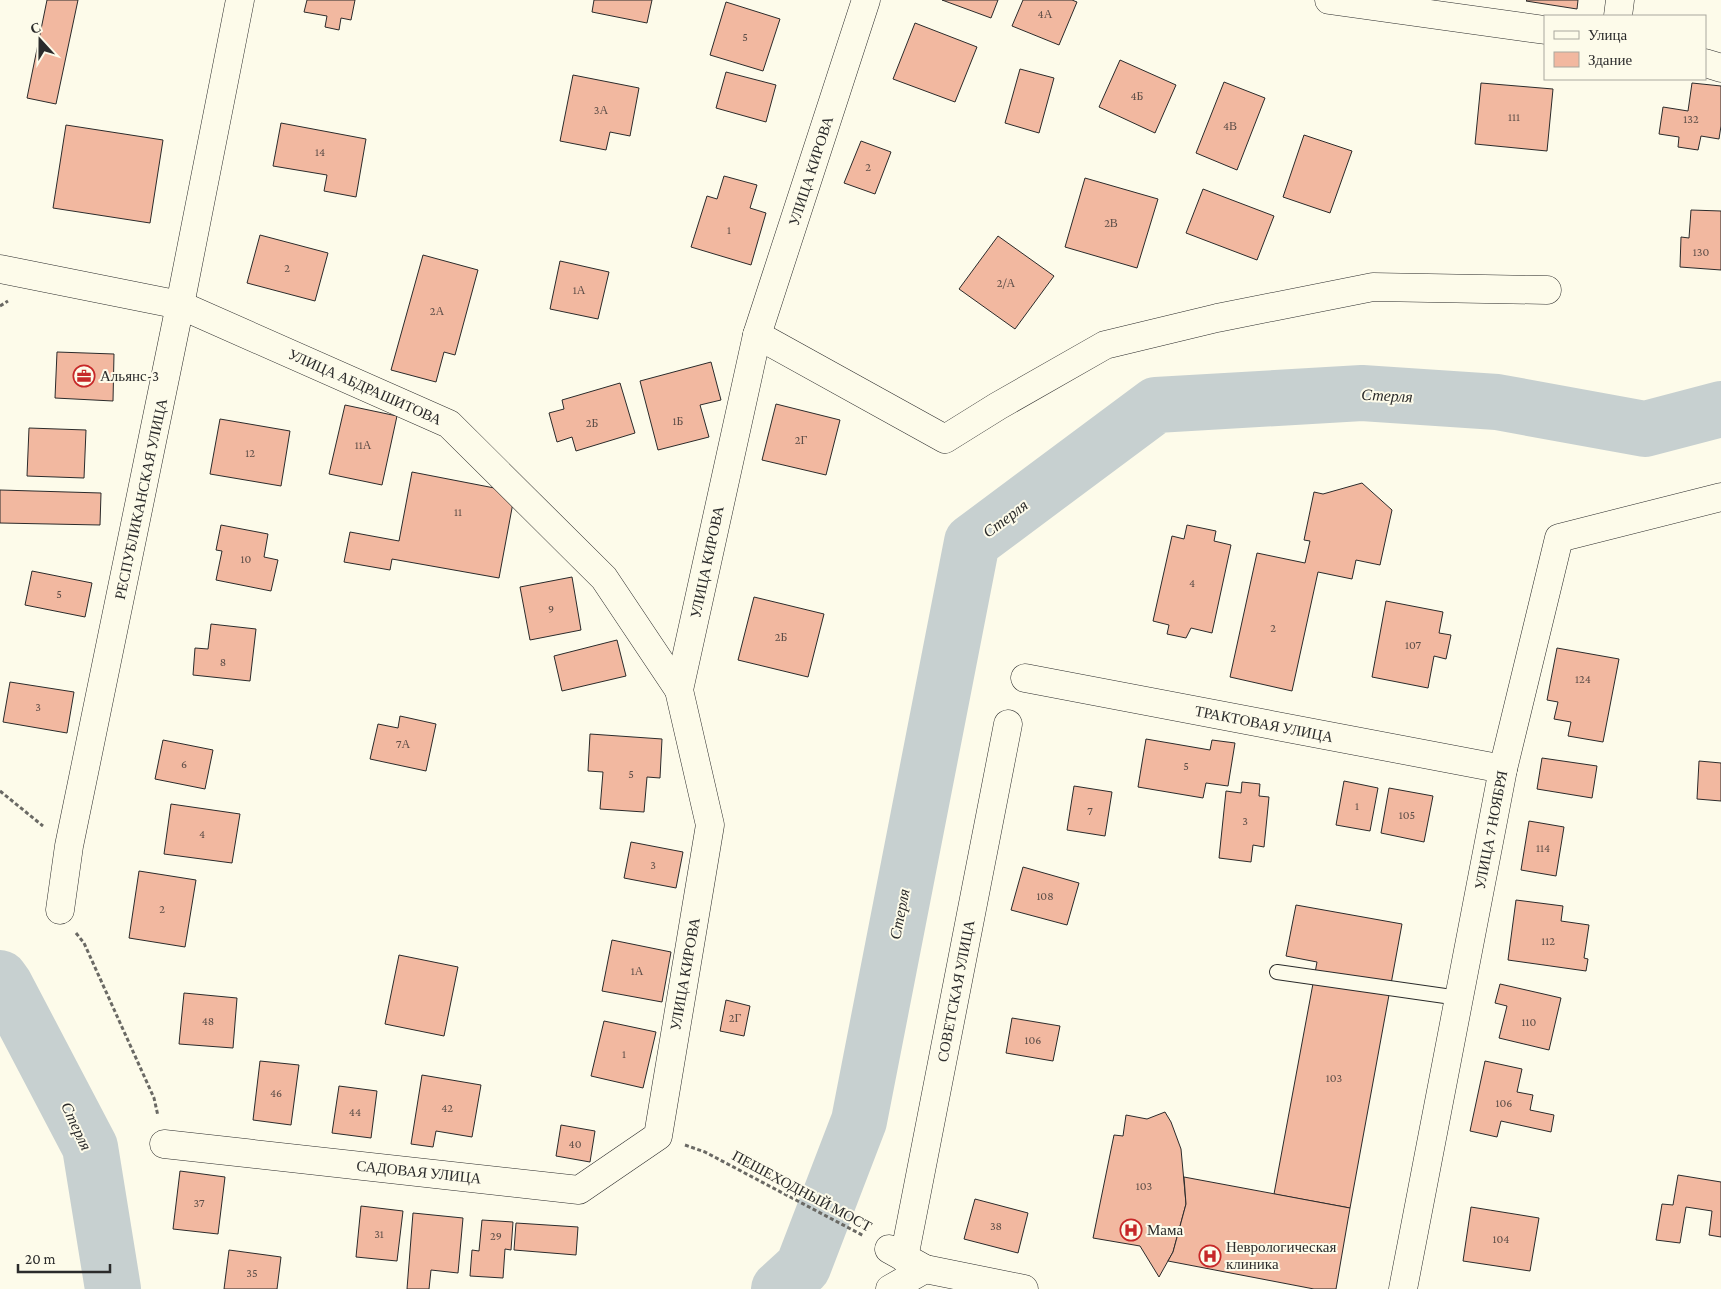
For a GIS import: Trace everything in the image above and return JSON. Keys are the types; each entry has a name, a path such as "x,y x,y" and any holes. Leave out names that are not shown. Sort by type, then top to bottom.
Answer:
{"street":[{"name":"РЕСПУБЛИКАНСКАЯ УЛИЦА","path":"60,910 69,846 180,305 240,0"},
{"name":"УЛИЦА КИРОВА","path":"658,1136 710,825 679,690 757,335 866,0"},
{"path":"1329,0 1544,30"},
{"path":"1618,15 1620,0"},
{"path":"1706,63 1721,68"},
{"name":"УЛИЦА АБДРАШИТОВА","path":"0,269 180,305 449,424 604,578 679,690"},
{"path":"757,335 945,439 998,406 1105,345 1217,318 1373,288 1547,290"},
{"name":"УЛИЦА 7 НОЯБРЯ","path":"1403,1289 1503,769 1559,538 1721,497"},
{"name":"ТРАКТОВАЯ УЛИЦА","path":"1024,678 1503,769"},
{"name":"СОВЕТСКАЯ УЛИЦА","path":"906,1259 1008,724"},
{"name":"САДОВАЯ УЛИЦА","path":"164,1144 579,1190 658,1136"},
{"path":"890,1289 906,1259 1024,1289"}],"lane":[{"path":"1277,972 1459,998"}],"path":[{"path":"0,791 69,846"},
{"path":"60,910 84,943 154,1098 164,1144"},
{"name":"ПЕШЕХОДНЫЙ МОСТ","path":"705,1152 906,1259"}],"building":[{"path":"47,0 78,0 56,104 27,98"},
{"path":"307,0 355,0 351,20 341,18 339,30 325,27 327,16 304,12"},
{"path":"594,0 652,0 647,23 592,12"},
{"path":"942,0 998,0 991,18"},
{"path":"1023,0 1072,0 1077,2 1059,45 1012,26"},
{"path":"1527,0 1578,0 1577,9"},
{"path":"726,2 780,19 763,71 710,55"},
{"path":"915,23 977,47 955,102 893,79"},
{"path":"1120,60 1176,85 1155,133 1099,107"},
{"path":"1020,69 1054,78 1039,133 1005,123"},
{"path":"726,72 776,85 766,122 716,108"},
{"path":"573,75 639,88 630,136 610,132 606,150 560,141"},
{"path":"1224,82 1265,98 1237,170 1196,153"},
{"path":"1481,83 1553,89 1547,151 1475,144"},
{"path":"1692,83 1721,86 1721,126 1719,139 1701,136 1698,150 1678,147 1679,137 1659,134 1663,107 1688,111"},
{"path":"281,123 366,139 356,197 324,191 327,175 273,166"},
{"path":"66,125 163,140 150,223 53,208"},
{"path":"1304,135 1352,151 1330,213 1283,197"},
{"path":"861,141 891,152 875,194 844,183"},
{"path":"724,176 757,185 750,208 766,213 751,265 691,247 707,196 717,199"},
{"path":"1085,178 1158,199 1137,268 1065,247"},
{"path":"1203,189 1274,216 1257,260 1186,233"},
{"path":"1691,210 1721,211 1721,270 1680,267 1681,237 1689,238"},
{"path":"260,235 328,253 315,301 247,283"},
{"path":"998,236 1054,276 1015,329 959,289"},
{"path":"423,255 478,270 455,355 444,352 436,382 391,370"},
{"path":"560,261 609,272 598,319 550,309"},
{"path":"57,352 114,354 113,401 55,398"},
{"path":"711,362 721,400 700,405 709,437 658,450 640,381"},
{"path":"620,383 635,433 576,451 572,437 557,442 549,413 564,409 562,400"},
{"path":"776,404 840,420 826,475 762,460"},
{"path":"345,405 397,416 382,485 329,474"},
{"path":"220,419 290,431 281,486 210,474"},
{"path":"29,428 86,430 84,478 27,476"},
{"path":"412,472 515,492 499,578 392,559 390,570 344,562 350,532 399,541"},
{"path":"1362,483 1392,510 1380,565 1356,560 1352,579 1318,572 1292,691 1230,677 1257,553 1305,563 1310,541 1304,540 1314,492 1323,494"},
{"path":"0,490 101,493 100,525 0,523"},
{"path":"221,525 268,534 264,557 278,560 271,591 216,580 222,551 216,550"},
{"path":"1187,525 1216,531 1214,541 1231,545 1212,633 1191,628 1186,638 1167,634 1169,625 1153,621 1172,536 1184,539"},
{"path":"32,571 92,583 85,617 25,605"},
{"path":"572,577 581,630 530,640 520,587"},
{"path":"754,597 824,614 808,677 738,660"},
{"path":"1386,601 1443,612 1439,633 1451,635 1446,659 1434,656 1428,688 1372,677"},
{"path":"211,624 256,629 250,681 193,675 195,648 208,649"},
{"path":"617,640 626,676 562,691 554,656"},
{"path":"1557,648 1619,659 1603,742 1568,736 1571,722 1554,719 1558,702 1547,700"},
{"path":"10,682 74,692 67,733 3,722"},
{"path":"400,716 436,724 426,771 370,759 378,724 398,728"},
{"path":"590,734 662,739 660,778 647,777 644,812 600,809 603,772 588,771"},
{"path":"1146,739 1210,750 1212,740 1235,743 1228,786 1206,783 1203,798 1138,787"},
{"path":"163,740 213,750 205,789 155,779"},
{"path":"1542,758 1597,766 1592,798 1537,789"},
{"path":"1699,761 1721,763 1721,801 1697,799"},
{"path":"1344,781 1378,788 1370,831 1336,825"},
{"path":"1242,782 1260,784 1259,796 1269,797 1264,847 1253,845 1251,862 1219,858 1226,791 1241,793"},
{"path":"1074,786 1112,792 1105,836 1067,830"},
{"path":"1389,788 1433,796 1424,842 1381,833"},
{"path":"171,804 240,814 232,863 164,854"},
{"path":"1529,821 1564,827 1556,876 1521,870"},
{"path":"631,842 683,852 676,888 624,878"},
{"path":"1023,867 1079,883 1067,925 1011,910"},
{"path":"139,871 196,880 185,947 129,938"},
{"path":"1516,900 1563,906 1561,921 1589,925 1584,958 1588,959 1586,971 1508,960"},
{"path":"1296,905 1402,924 1350,1208 1274,1194 1317,962 1286,956"},
{"path":"612,940 671,952 662,1002 602,991"},
{"path":"399,955 458,967 444,1036 385,1024"},
{"path":"1500,984 1561,998 1549,1050 1499,1038 1507,1006 1495,1003"},
{"path":"184,993 237,998 233,1048 179,1044"},
{"path":"726,1000 750,1006 744,1036 720,1031"},
{"path":"1012,1018 1060,1026 1053,1061 1006,1053"},
{"path":"604,1021 656,1032 643,1088 591,1076"},
{"path":"260,1061 299,1065 291,1125 253,1120"},
{"path":"1485,1061 1522,1069 1517,1092 1533,1095 1530,1110 1554,1115 1551,1132 1501,1121 1497,1137 1470,1131"},
{"path":"422,1075 481,1085 472,1137 436,1131 433,1147 411,1144"},
{"path":"339,1086 377,1091 371,1138 332,1133"},
{"path":"1165,1112 1171,1122 1181,1149 1186,1204 1173,1252 1159,1277 1140,1246 1093,1238 1114,1135 1123,1136 1126,1115 1147,1119"},
{"path":"561,1125 595,1131 590,1162 556,1156"},
{"path":"180,1171 225,1177 218,1234 173,1229"},
{"path":"1678,1175 1721,1182 1721,1237 1709,1235 1712,1211 1686,1207 1680,1243 1656,1240 1662,1204 1673,1205"},
{"path":"1184,1177 1350,1208 1336,1289 1314,1289 1168,1261 1173,1252 1186,1204"},
{"path":"975,1199 1028,1213 1018,1253 964,1239"},
{"path":"361,1206 403,1211 397,1261 356,1257"},
{"path":"1471,1207 1539,1218 1530,1271 1463,1261"},
{"path":"413,1213 463,1218 458,1273 431,1270 429,1289 407,1289"},
{"path":"482,1220 513,1222 511,1250 505,1249 503,1278 470,1276 472,1250 479,1251"},
{"path":"516,1223 578,1227 576,1255 514,1250"},
{"path":"229,1250 281,1257 277,1289 224,1289"}],"waterway":[{"name":"Стерля","path":"779,1289 803,1267 859,1121 972,542 1156,405 1362,393 1497,402 1645,429 1721,409"},
{"name":"Стерля","path":"0,978 90,1147 113,1289"}],"place":[{"name":"Альянс-3","path":"84,376"},
{"name":"Мама","path":"1131,1230"},
{"name":"Неврологическая клиника","path":"1210,1256"}]}
